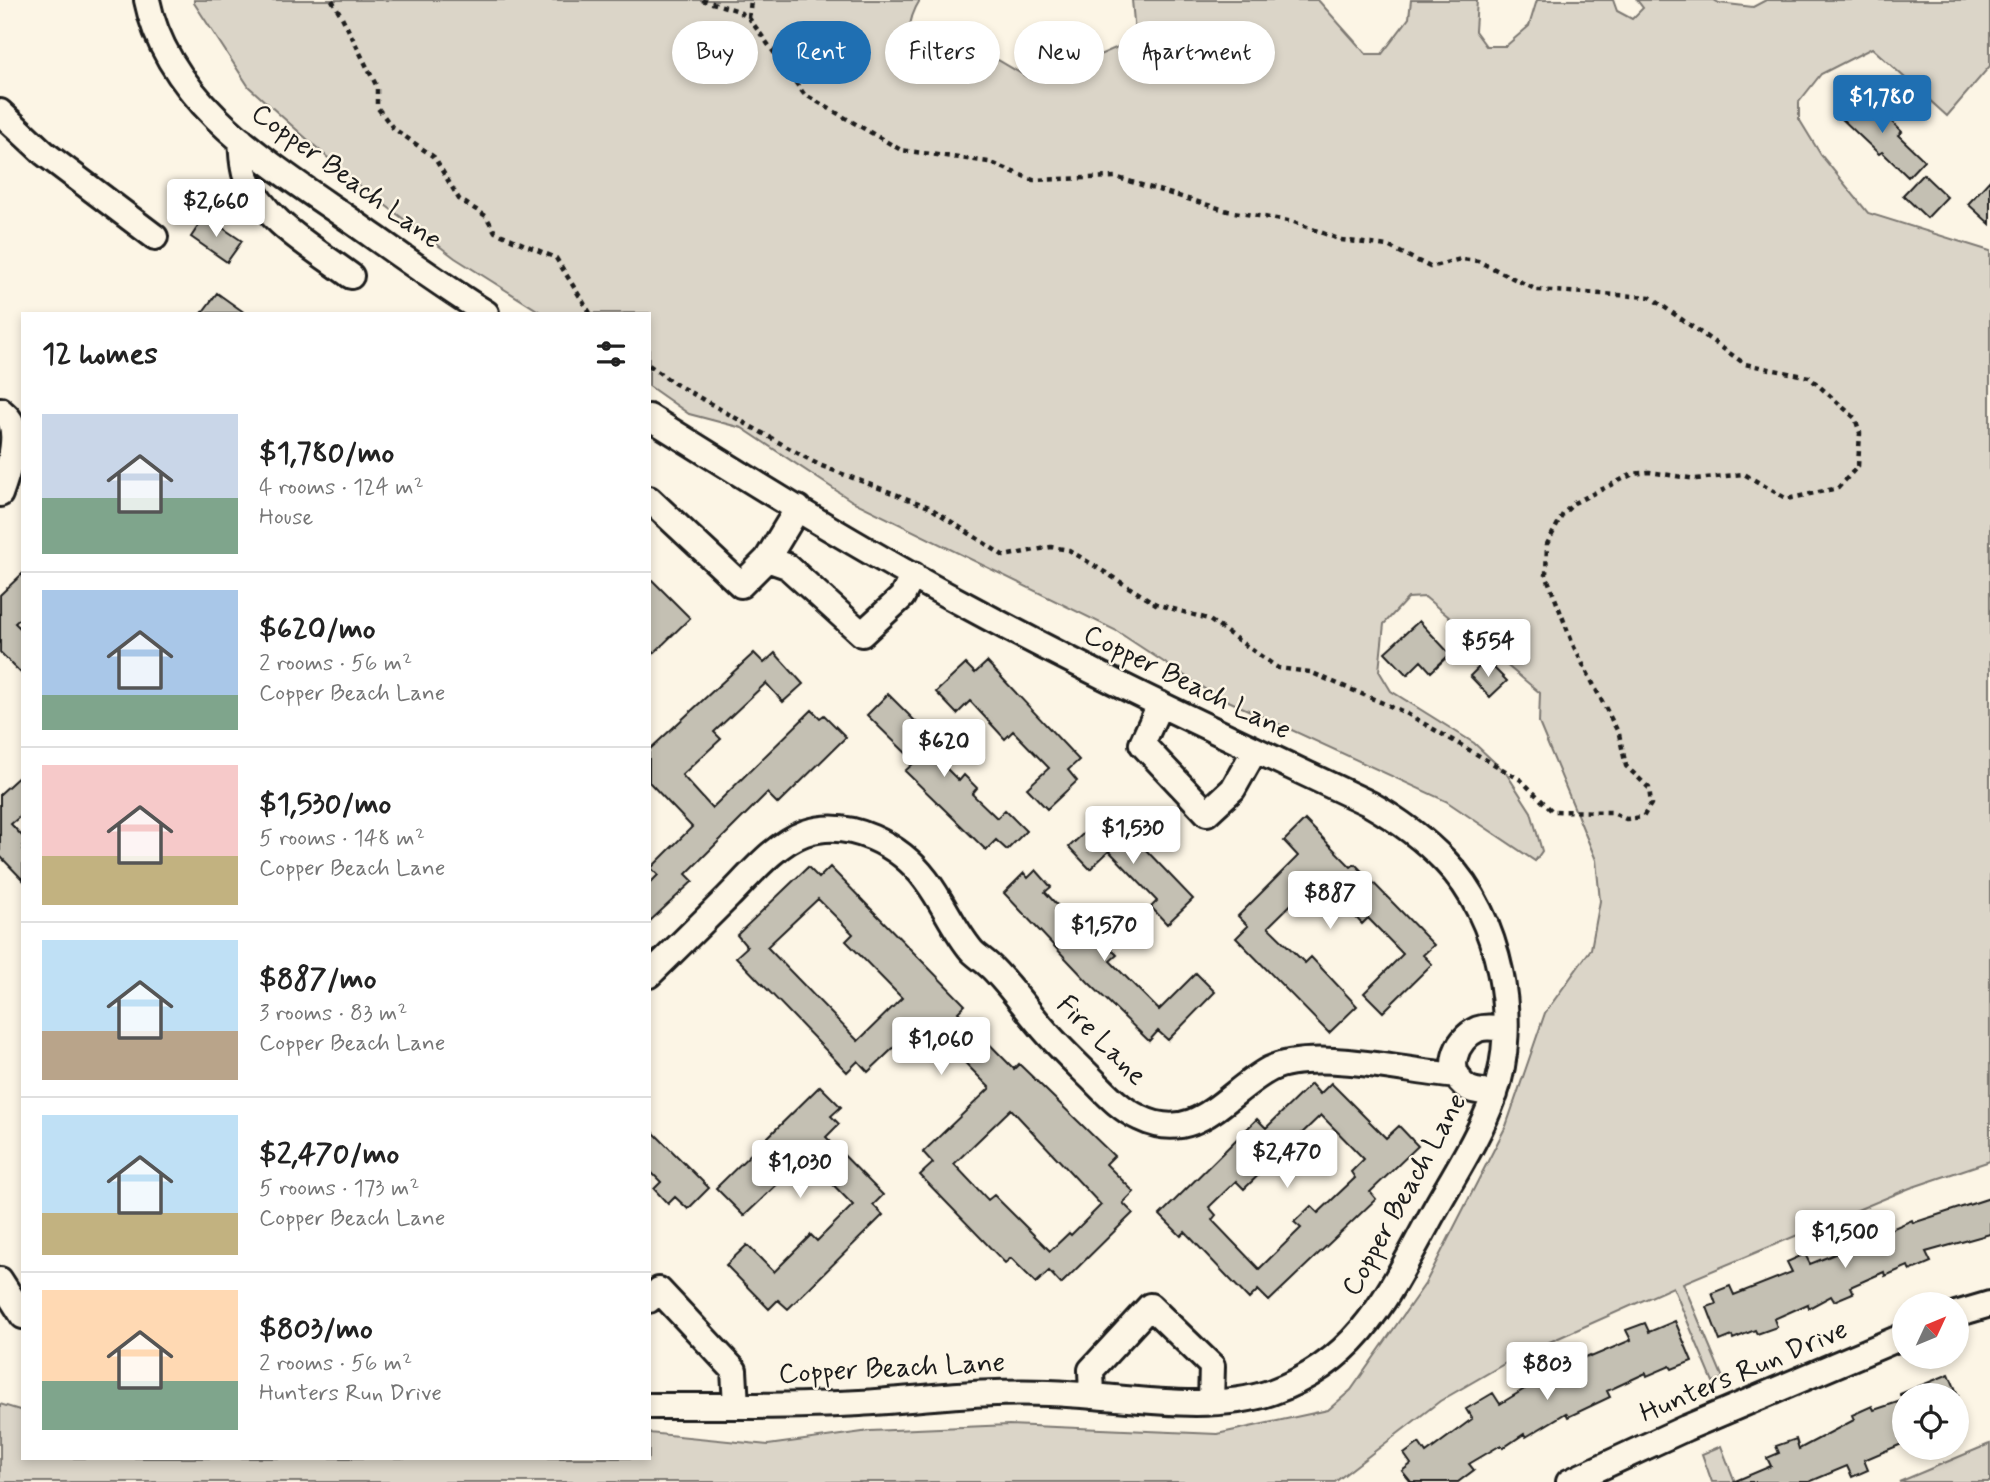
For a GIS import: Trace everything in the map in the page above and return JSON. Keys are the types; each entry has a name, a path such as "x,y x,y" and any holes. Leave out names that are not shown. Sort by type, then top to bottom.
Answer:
{"street":[{"name":"Copper Beach Lane","path":"147,0 163,50 188,85 255,153 485,312"},
{"path":"0,112 44,153 155,237"},
{"path":"241,140 245,175 258,199 281,224 351,276"},
{"path":"0,494 9,467 13,434 11,418"},
{"name":"Copper Beach Lane","path":"651,418 968,607 1160,704 1370,804 1409,827 1448,863 1476,903 1493,942 1504,990 1505,1029 1495,1094 1477,1132 1374,1316 1351,1345 1317,1370 1271,1392 1211,1402 1049,1393 972,1394 857,1403 651,1406"},
{"path":"651,501 741,585 767,559 798,508"},
{"path":"767,559 787,566 862,634 902,597 913,575"},
{"path":"1160,704 1142,744 1208,813 1233,789 1255,750"},
{"name":"Fire Lane","path":"651,973 764,861 787,844 805,834 847,830 881,842 925,878 973,951 1050,1036 1115,1102 1141,1119 1168,1126 1188,1124 1213,1112 1270,1069 1291,1062 1345,1062 1458,1076"},
{"path":"1495,1094 1468,1087 1458,1076 1453,1063 1455,1050 1476,1030 1488,1027 1505,1029"},
{"path":"0,1280 21,1313"},
{"path":"651,1298 659,1290 734,1370 736,1406"},
{"path":"1969,1310 1990,1304"},
{"path":"1092,1396 1091,1370 1150,1306 1212,1366 1211,1402"},
{"name":"Hunters Run Drive","path":"1569,1482 1686,1428 1892,1341"}],"path":[{"path":"332,0 377,87 377,107 393,128 434,157 459,199 486,216 495,232 556,258 589,312"},
{"path":"651,366 672,382 820,465 929,507 1004,556 1051,547 1069,550 1156,604 1208,619 1278,668 1310,672 1404,712 1521,780 1552,811 1611,812 1626,818 1643,817 1651,804 1649,788 1626,766 1619,734 1574,647 1546,575 1547,544 1563,514 1574,503 1633,474 1649,472 1696,479 1744,474 1787,499 1838,488 1858,466 1860,433 1855,418 1809,377 1745,364 1650,297 1537,290 1478,261 1461,259 1430,267 1388,246 1341,240 1294,222 1228,211 1115,177 1033,180 989,162 901,150 804,94 749,18 736,10 702,0"},
{"path":"749,18 751,0"}],"shaded area":[{"path":"194,0 920,0 911,21 885,21 885,84 1000,84 1000,61 1014,69 1014,84 1104,84 1104,53 1118,47 1118,84 1275,84 1275,21 1134,21 1132,0 1318,0 1366,54 1382,54 1409,18 1411,0 1477,0 1475,31 1486,46 1506,46 1529,26 1537,0 1613,0 1617,11 1632,19 1643,8 1637,0 1714,0 1753,7 1766,0 1990,0 1990,66 1947,116 1872,48 1821,74 1799,102 1799,119 1821,155 1868,213 1990,251 1990,1161 1910,1188 1683,1283 1723,1378 1713,1382 1673,1287 1518,1356 1440,1401 1335,1482 0,1482 0,1404 21,1410 21,1460 651,1460 651,1433 768,1445 870,1431 1009,1425 1217,1434 1328,1410 1351,1390 1425,1284 1506,1126 1545,1013 1591,949 1600,901 1596,860 1539,723 1540,693 1425,597 1408,598 1384,624 1379,671 1391,691 1474,743 1506,773 1531,812 1542,851 1535,861 1446,801 1211,693 1115,630 852,501 742,428 689,414 651,387 651,312 540,312 455,258 356,183 249,87"},
{"path":"1990,1444 1990,1482 1899,1482 1951,1460 1969,1460 1969,1453"},
{"path":"1721,1446 1735,1482 1712,1482 1702,1454"}],"building":[{"path":"1864,94 1902,132 1898,135 1924,160 1908,177 1841,118"},
{"path":"1923,174 1947,197 1927,218 1903,195"},
{"path":"1990,180 1990,224 1968,204"},
{"path":"205,216 242,241 227,262 191,237"},
{"path":"217,293 244,312 203,312"},
{"path":"21,575 21,618 15,623 21,629 21,673 0,652 0,595"},
{"path":"651,579 690,618 651,656"},
{"path":"1419,621 1450,654 1431,672 1421,661 1407,675 1385,652"},
{"path":"754,653 764,663 775,653 803,684 783,702 766,683 714,732 721,739 682,775 712,808 812,710 820,718 824,715 846,737 778,804 767,793 686,874 693,881 651,920 651,882 658,875 651,868 692,827 651,784 651,748"},
{"path":"1486,660 1507,681 1490,697 1470,676"},
{"path":"987,662 1079,760 1068,770 1077,781 1047,809 1027,788 1049,768 1013,731 1005,739 970,701 957,714 936,692 966,664 975,673"},
{"path":"888,694 937,743 929,751 959,781 964,775 977,788 972,794 997,818 1005,810 1026,831 1007,850 996,840 986,850 905,771 915,762 867,715"},
{"path":"21,775 21,816 11,824 21,835 21,878 0,856 0,794"},
{"path":"1099,819 1110,830 1119,822 1193,899 1167,924 1151,907 1157,901 1109,851 1090,869 1069,847"},
{"path":"1305,820 1351,867 1355,864 1434,945 1423,955 1432,964 1383,1012 1364,993 1403,954 1368,918 1362,924 1319,877 1268,927 1305,963 1311,957 1357,1006 1329,1033 1236,938 1248,926 1238,916 1298,856 1284,841"},
{"path":"808,867 819,878 830,867 965,1005 958,1012 1014,1069 1019,1064 1114,1156 1106,1164 1134,1192 1123,1203 1133,1213 1061,1284 1049,1271 1036,1283 1011,1258 1005,1263 920,1175 933,1163 923,1152 990,1088 923,1020 868,1072 858,1061 847,1072 736,957 747,947 737,935","holes":["818,899 853,934 846,941 902,998 858,1041 767,947","1011,1109 1101,1205 1071,1235 1069,1233 1050,1251 994,1195 988,1200 954,1164"]},
{"path":"1036,870 1051,887 1045,892 1071,920 1078,914 1117,955 1110,961 1159,1010 1196,973 1215,992 1168,1040 1158,1031 1149,1041 1088,982 1004,893 1024,873 1028,878"},
{"path":"1331,1083 1386,1138 1399,1126 1418,1146 1370,1192 1376,1199 1269,1301 1258,1290 1249,1299 1185,1232 1181,1236 1160,1215 1257,1119 1266,1128 1311,1084 1320,1094","holes":["1321,1115 1364,1159 1351,1172 1355,1178 1318,1213 1311,1206 1294,1222 1301,1228 1259,1269 1212,1220 1216,1215 1209,1207 1236,1181 1244,1189"]},
{"path":"820,1086 841,1107 831,1116 839,1124 826,1137 883,1195 873,1205 883,1215 788,1309 778,1300 769,1309 726,1265 747,1245 774,1272 811,1235 817,1241 853,1205 806,1157 744,1216 716,1188"},
{"path":"651,1130 709,1188 688,1209 675,1197 668,1204 654,1189 661,1182 651,1172"},
{"path":"1990,1198 1990,1234 1926,1252 1931,1262 1910,1271 1908,1266 1885,1276 1884,1272 1850,1287 1853,1293 1834,1301 1831,1296 1809,1308 1808,1304 1774,1319 1777,1327 1757,1334 1755,1330 1720,1341 1707,1307 1716,1304 1712,1293 1730,1286 1734,1295 1792,1272 1787,1262 1805,1254 1810,1264 1835,1254 1870,1239 1865,1229 1883,1221 1887,1231 1912,1220 1913,1223"},
{"path":"1675,1321 1692,1361 1672,1369 1670,1366 1647,1376 1646,1373 1607,1391 1610,1397 1568,1417 1566,1413 1503,1448 1501,1445 1469,1464 1474,1470 1458,1482 1411,1482 1402,1471 1411,1464 1404,1454 1419,1443 1426,1453 1472,1419 1466,1409 1493,1393 1500,1404 1549,1374 1631,1340 1626,1330 1645,1323 1649,1332"},
{"path":"1949,1374 1953,1383 1927,1383"},
{"path":"1892,1404 1892,1448 1864,1460 1868,1470 1852,1477 1847,1466 1809,1482 1733,1482 1771,1466 1767,1458 1779,1453 1776,1446 1796,1439 1799,1449 1854,1420 1852,1415 1872,1406 1874,1410"}]}
